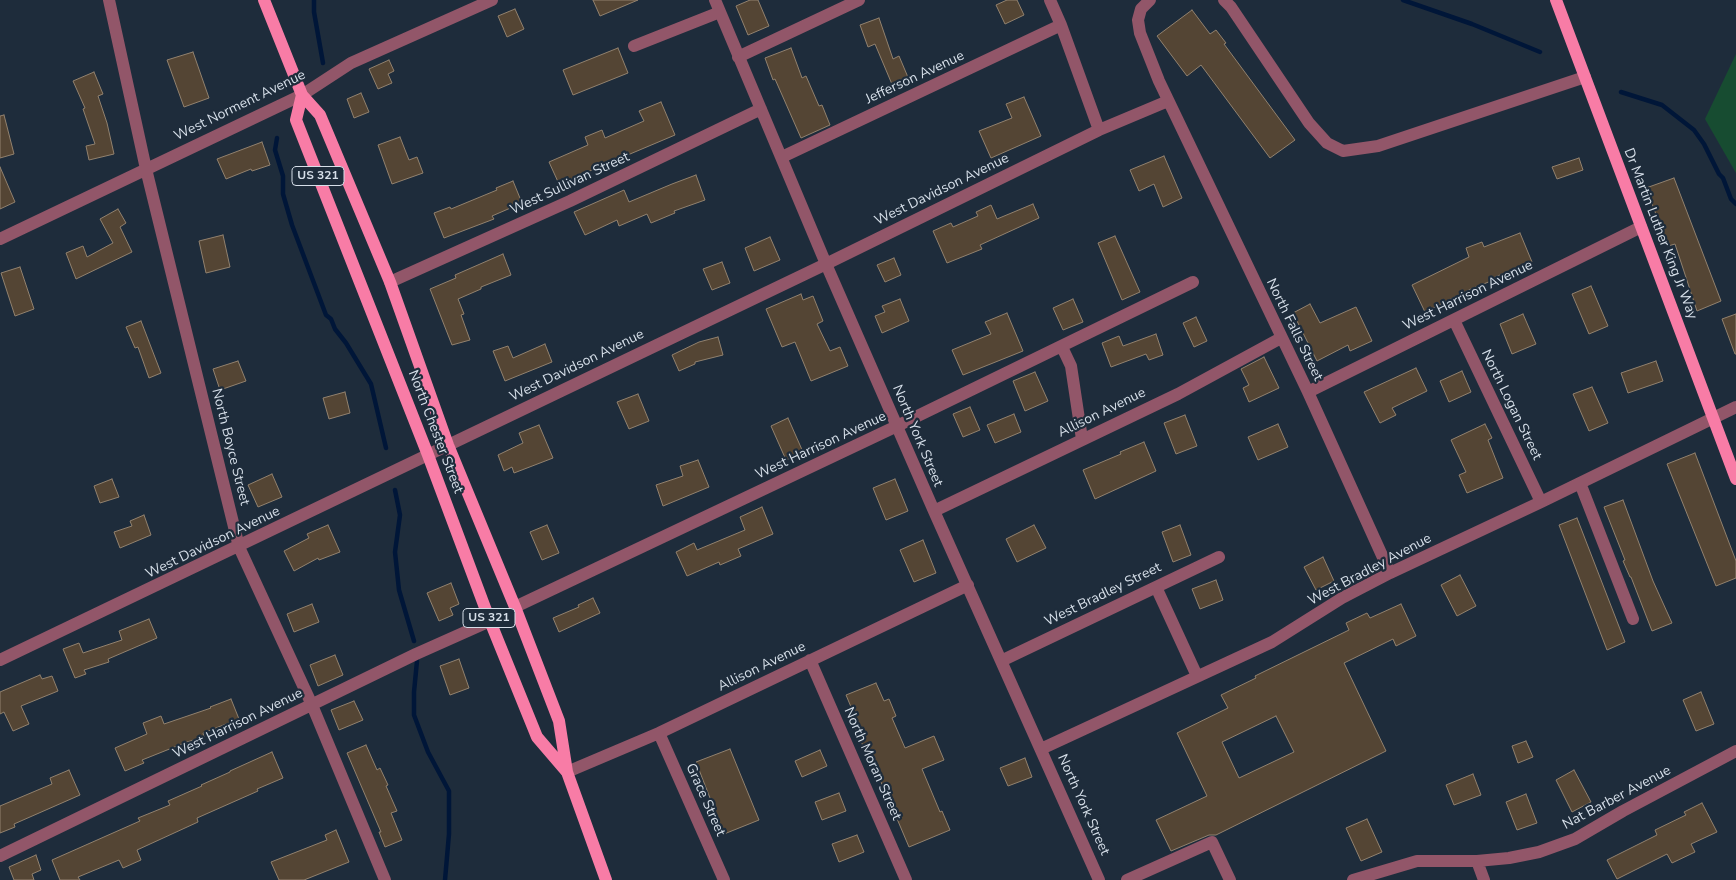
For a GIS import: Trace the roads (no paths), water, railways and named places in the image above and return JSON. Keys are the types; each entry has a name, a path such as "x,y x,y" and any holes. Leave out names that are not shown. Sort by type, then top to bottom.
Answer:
{"main road":[{"name":"North Chester Street","path":"264,0 302,95 320,115 390,282 448,445 515,607 559,721 567,772 606,880"},
{"name":"Dr Martin Luther King Jr Way","path":"1556,0 1736,479"},
{"name":"North Chester Street","path":"302,95 296,120 428,454 490,621 536,737 567,772"}],"street":[{"name":"North Boyce Street","path":"109,0 146,169 240,547 312,705 383,879"},
{"name":"West Norment Avenue","path":"0,239 302,95 351,63 492,0"},
{"path":"738,57 859,0"},
{"path":"1050,0 1061,25 1098,130"},
{"name":"North Falls Street","path":"1150,0 1141,9 1138,20 1140,33 1168,101 1308,392 1390,573"},
{"path":"1224,0 1231,7 1309,122 1327,143 1343,151 1378,146 1585,77"},
{"path":"634,46 717,6"},
{"name":"North York Street","path":"717,6 826,264 1099,880"},
{"name":"Jefferson Avenue","path":"782,157 1061,25"},
{"name":"West Davidson Avenue","path":"0,660 240,547 428,454 826,264 1098,130 1168,101"},
{"name":"West Sullivan Street","path":"390,282 570,201 761,109"},
{"name":"West Harrison Avenue","path":"1308,392 1641,227"},
{"name":"West Harrison Avenue","path":"515,607 898,426 1193,282"},
{"name":"North Logan Street","path":"1454,320 1541,502"},
{"name":"Allison Avenue","path":"934,511 1178,394 1281,338"},
{"path":"1062,347 1071,366 1082,439"},
{"name":"West Bradley Avenue","path":"1041,749 1272,642 1342,598 1390,573 1736,407"},
{"path":"1580,483 1633,619"},
{"name":"West Bradley Street","path":"1001,661 1218,557"},
{"name":"Allison Avenue","path":"567,772 659,733 968,585"},
{"path":"1156,586 1197,676"},
{"name":"West Harrison Avenue","path":"0,856 416,654 490,621"},
{"name":"North Moran Street","path":"810,660 906,880"},
{"name":"Grace Street","path":"659,733 724,880"},
{"name":"Nat Barber Avenue","path":"1478,861 1509,858 1539,852 1575,839 1623,811 1736,751"},
{"path":"1127,880 1212,842 1230,880"},
{"path":"1353,880 1417,861 1478,861 1484,880"}],"waterway":[{"path":"314,0 314,12 323,63"},
{"path":"1403,0 1472,24 1540,52"},
{"path":"1621,92 1662,105 1694,130 1723,178 1731,199 1736,204"},
{"path":"277,138 275,150 283,176 283,194 292,225 326,315 331,319 335,329 346,343 371,384 386,448"},
{"path":"395,490 400,515 395,552 399,590 414,641"},
{"path":"417,661 414,715 428,752 449,791 449,834 445,880"}]}
